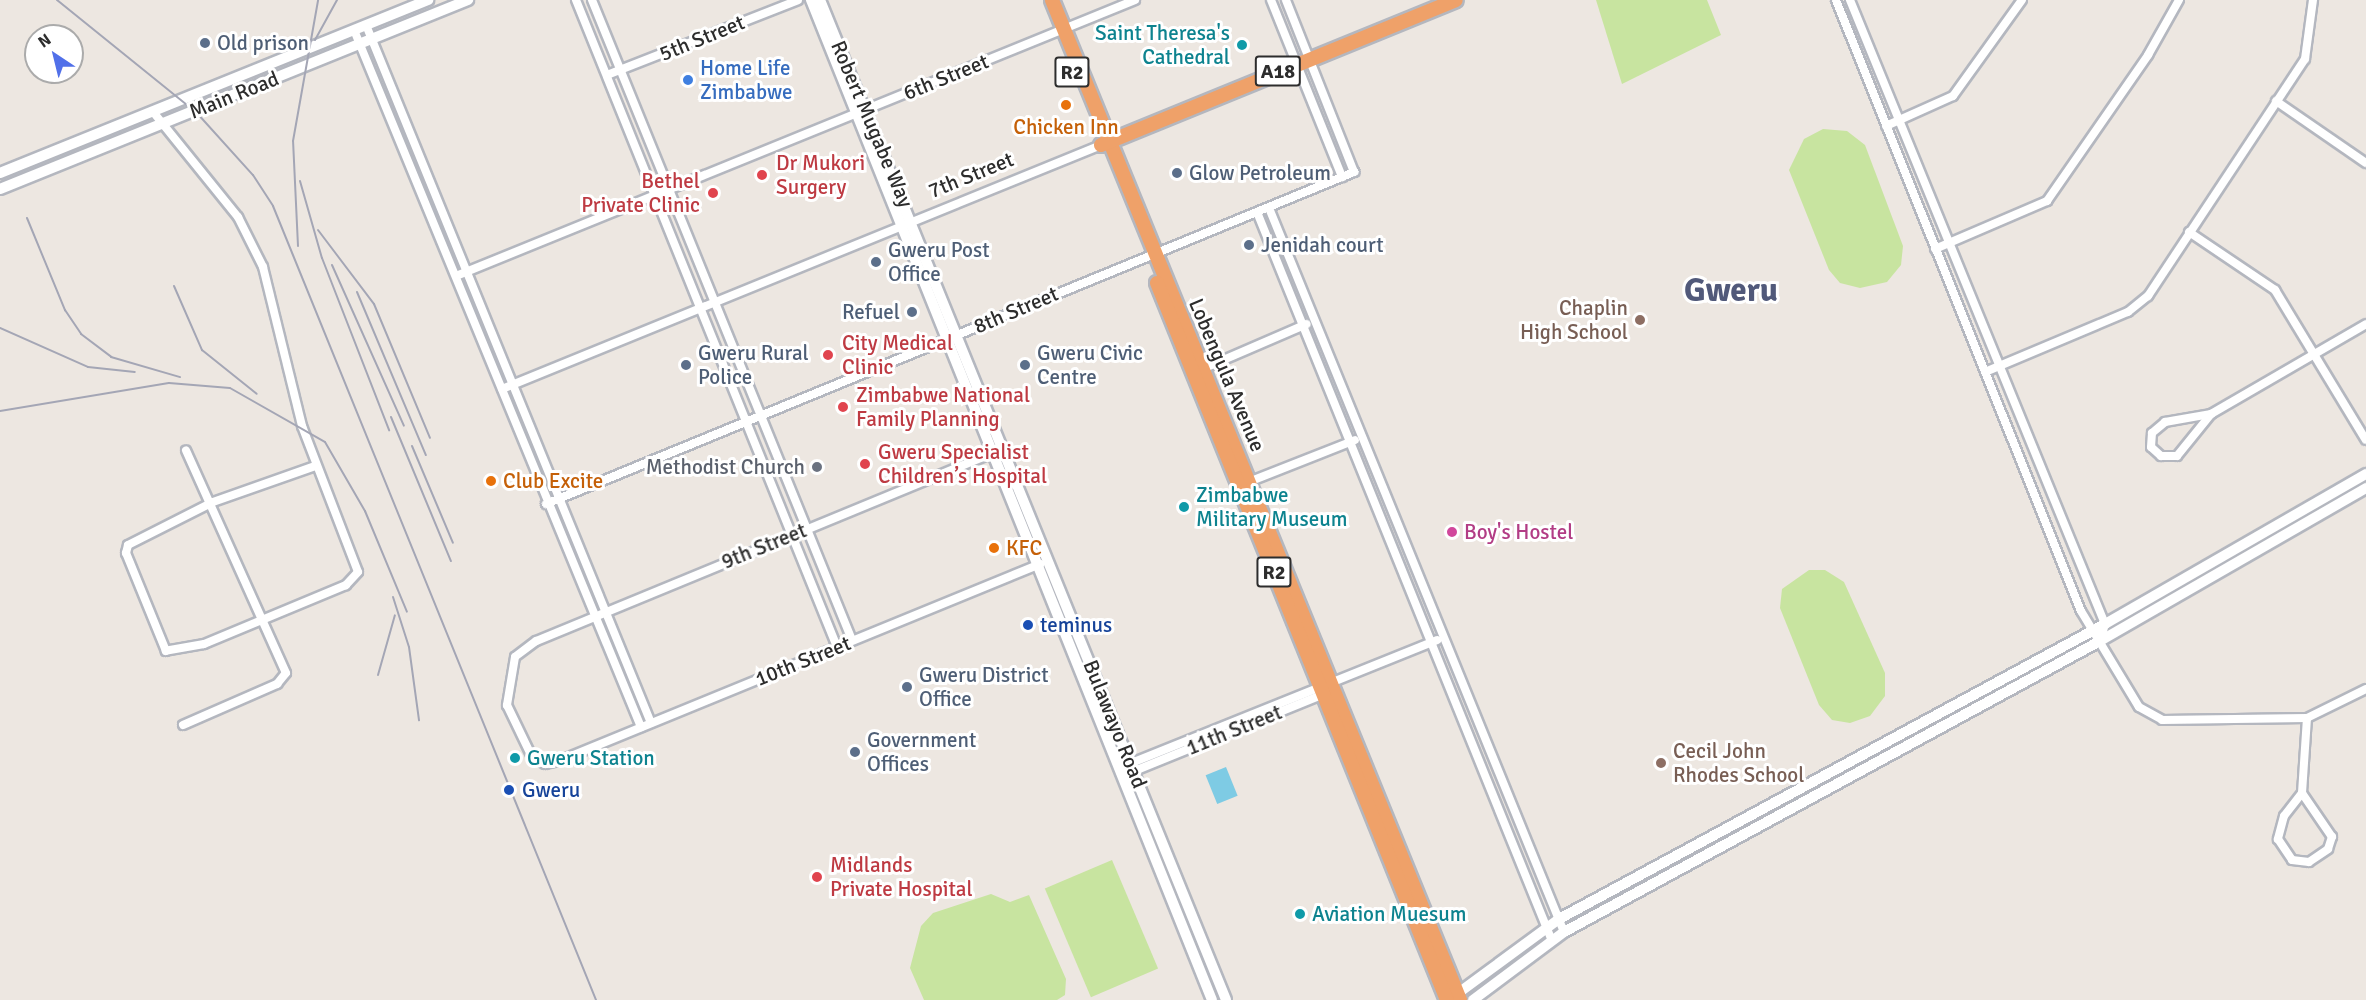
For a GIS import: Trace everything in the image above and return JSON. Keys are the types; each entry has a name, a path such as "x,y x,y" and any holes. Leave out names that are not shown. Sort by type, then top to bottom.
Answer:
{"highway":[{"name":"Lobengula Avenue","path":"1043,0 1060,31 1197,371 1330,685 1454,999"},
{"name":"Lobengula Avenue","path":"1052,0 1060,31"},
{"name":"7th Street","path":"1105,143 1456,0"}],"main road":[{"name":"Main Road","path":"0,173 154,113 428,0"},
{"name":"Main Road","path":"0,189 372,39 456,2 468,0"},
{"name":"Robert Mugabe Way","path":"811,0 861,111 997,451"},
{"name":"Robert Mugabe Way","path":"820,0 861,111"},
{"path":"50,154 56,167"},
{"name":"Bulawayo Road","path":"997,451 1042,563 1120,772 1212,1000"},
{"path":"1454,999 1559,919 2090,632 2366,474"},
{"path":"1473,1000 1564,932 2100,641 2366,488"},
{"name":"Bulawayo Road","path":"1042,563 1132,767 1226,1000"}],"street":[{"path":"576,0 837,646"},
{"path":"592,0 758,414 852,640"},
{"name":"5th Street","path":"607,75 798,0"},
{"name":"6th Street","path":"456,276 1135,0"},
{"path":"1271,0 1303,61"},
{"path":"1286,0 1303,61 1342,177"},
{"path":"1886,126 1953,96 2022,0"},
{"path":"1935,249 2047,201 2148,55 2180,0"},
{"path":"1985,372 2139,305 2309,49 2313,0"},
{"path":"2100,641 2104,624 1997,368 1852,1 1837,4 2090,632 2100,641 2148,716 2307,717 2366,689"},
{"path":"366,25 516,383 651,723"},
{"path":"354,30 502,388 546,504 642,727"},
{"name":"8th Street","path":"546,504 758,414 1354,172 1303,61"},
{"path":"2276,101 2366,163"},
{"path":"154,113 238,217 263,267 315,466 358,565 357,578 186,651 171,653 163,647 126,553 128,545 213,502 315,466"},
{"name":"7th Street","path":"502,388 699,306 1105,143"},
{"path":"407,157 420,152"},
{"path":"1269,208 1564,932"},
{"path":"1257,212 1395,546 1552,941"},
{"path":"2189,231 2265,279 2316,353 2366,440"},
{"path":"1197,371 1315,321"},
{"path":"2211,414 2177,456 2161,456 2151,447 2152,433 2164,422 2211,414 2366,324"},
{"path":"1328,382 1338,378"},
{"path":"1244,484 1362,436"},
{"path":"183,724 284,677 286,666 213,502 186,450"},
{"name":"9th Street","path":"559,761 545,764 532,757 507,705 513,663 527,646 593,615 997,451"},
{"path":"2036,497 2050,492"},
{"path":"1395,546 1406,542"},
{"name":"10th Street","path":"559,761 1042,563"},
{"name":"11th Street","path":"1120,772 1445,637"},
{"path":"2302,793 2332,837 2328,849 2309,862 2292,860 2278,839 2284,816 2302,793 2307,717"},
{"path":"1516,850 1529,844"}],"green space":[{"path":"1596,0 1707,0 1721,35 1622,84"},
{"path":"1823,129 1847,131 1865,145 1903,246 1901,265 1887,282 1860,288 1840,283 1829,270 1789,170 1804,139"},
{"path":"1809,570 1825,570 1844,582 1885,673 1885,696 1870,716 1850,723 1832,720 1819,705 1780,608 1782,589"},
{"path":"1112,860 1158,969 1091,997 1045,889"},
{"path":"991,894 1010,902 1029,895 1066,979 1065,995 1057,1000 924,1000 910,968 921,926 933,913"}],"water":[{"path":"1226,767 1238,796 1217,804 1206,775"}],"railway":[{"path":"57,0 196,112 253,175 273,206 596,1000"},
{"path":"298,246 293,141 318,0"},
{"path":"315,40 337,0"},
{"path":"300,181 322,258 389,430"},
{"path":"27,218 65,310 81,334 111,357 180,377"},
{"path":"318,230 374,304 430,438"},
{"path":"332,265 404,426"},
{"path":"174,286 202,350 257,394"},
{"path":"357,292 426,455"},
{"path":"0,328 88,367 135,372"},
{"path":"0,411 169,383 230,388 325,442 365,511 407,612"},
{"path":"391,417 451,561"},
{"path":"412,446 453,543"},
{"path":"393,597 409,647 419,720"},
{"path":"378,675 395,615"}],"place":[{"name":"Old prison","path":"205,43"},
{"name":"Saint Theresa's Cathedral","path":"1242,45"},
{"name":"Home Life Zimbabwe","path":"688,80"},
{"name":"Chicken Inn","path":"1066,105"},
{"name":"Glow Petroleum","path":"1177,173"},
{"name":"Dr Mukori Surgery","path":"762,175"},
{"name":"Bethel Private Clinic","path":"713,193"},
{"name":"Jenidah court","path":"1249,245"},
{"name":"Gweru Post Office","path":"876,262"},
{"name":"Refuel","path":"912,312"},
{"name":"Chaplin High School","path":"1640,320"},
{"name":"City Medical Clinic","path":"828,355"},
{"name":"Gweru Rural Police","path":"686,365"},
{"name":"Gweru Civic Centre","path":"1025,365"},
{"name":"Zimbabwe National Family Planning","path":"843,407"},
{"name":"Gweru Specialist Children’s Hospital","path":"865,464"},
{"name":"Methodist Church","path":"817,467"},
{"name":"Club Excite","path":"491,481"},
{"name":"Zimbabwe Military Museum","path":"1184,507"},
{"name":"Boy's Hostel","path":"1452,532"},
{"name":"KFC","path":"994,548"},
{"name":"teminus","path":"1028,625"},
{"name":"Gweru District Office","path":"907,687"},
{"name":"Government Offices","path":"855,752"},
{"name":"Gweru Station","path":"515,758"},
{"name":"Cecil John Rhodes School","path":"1661,763"},
{"name":"Gweru","path":"509,790"},
{"name":"Midlands Private Hospital","path":"817,877"},
{"name":"Aviation Muesum","path":"1300,914"}],"district":[{"name":"Gweru","path":"1731,291"}]}
